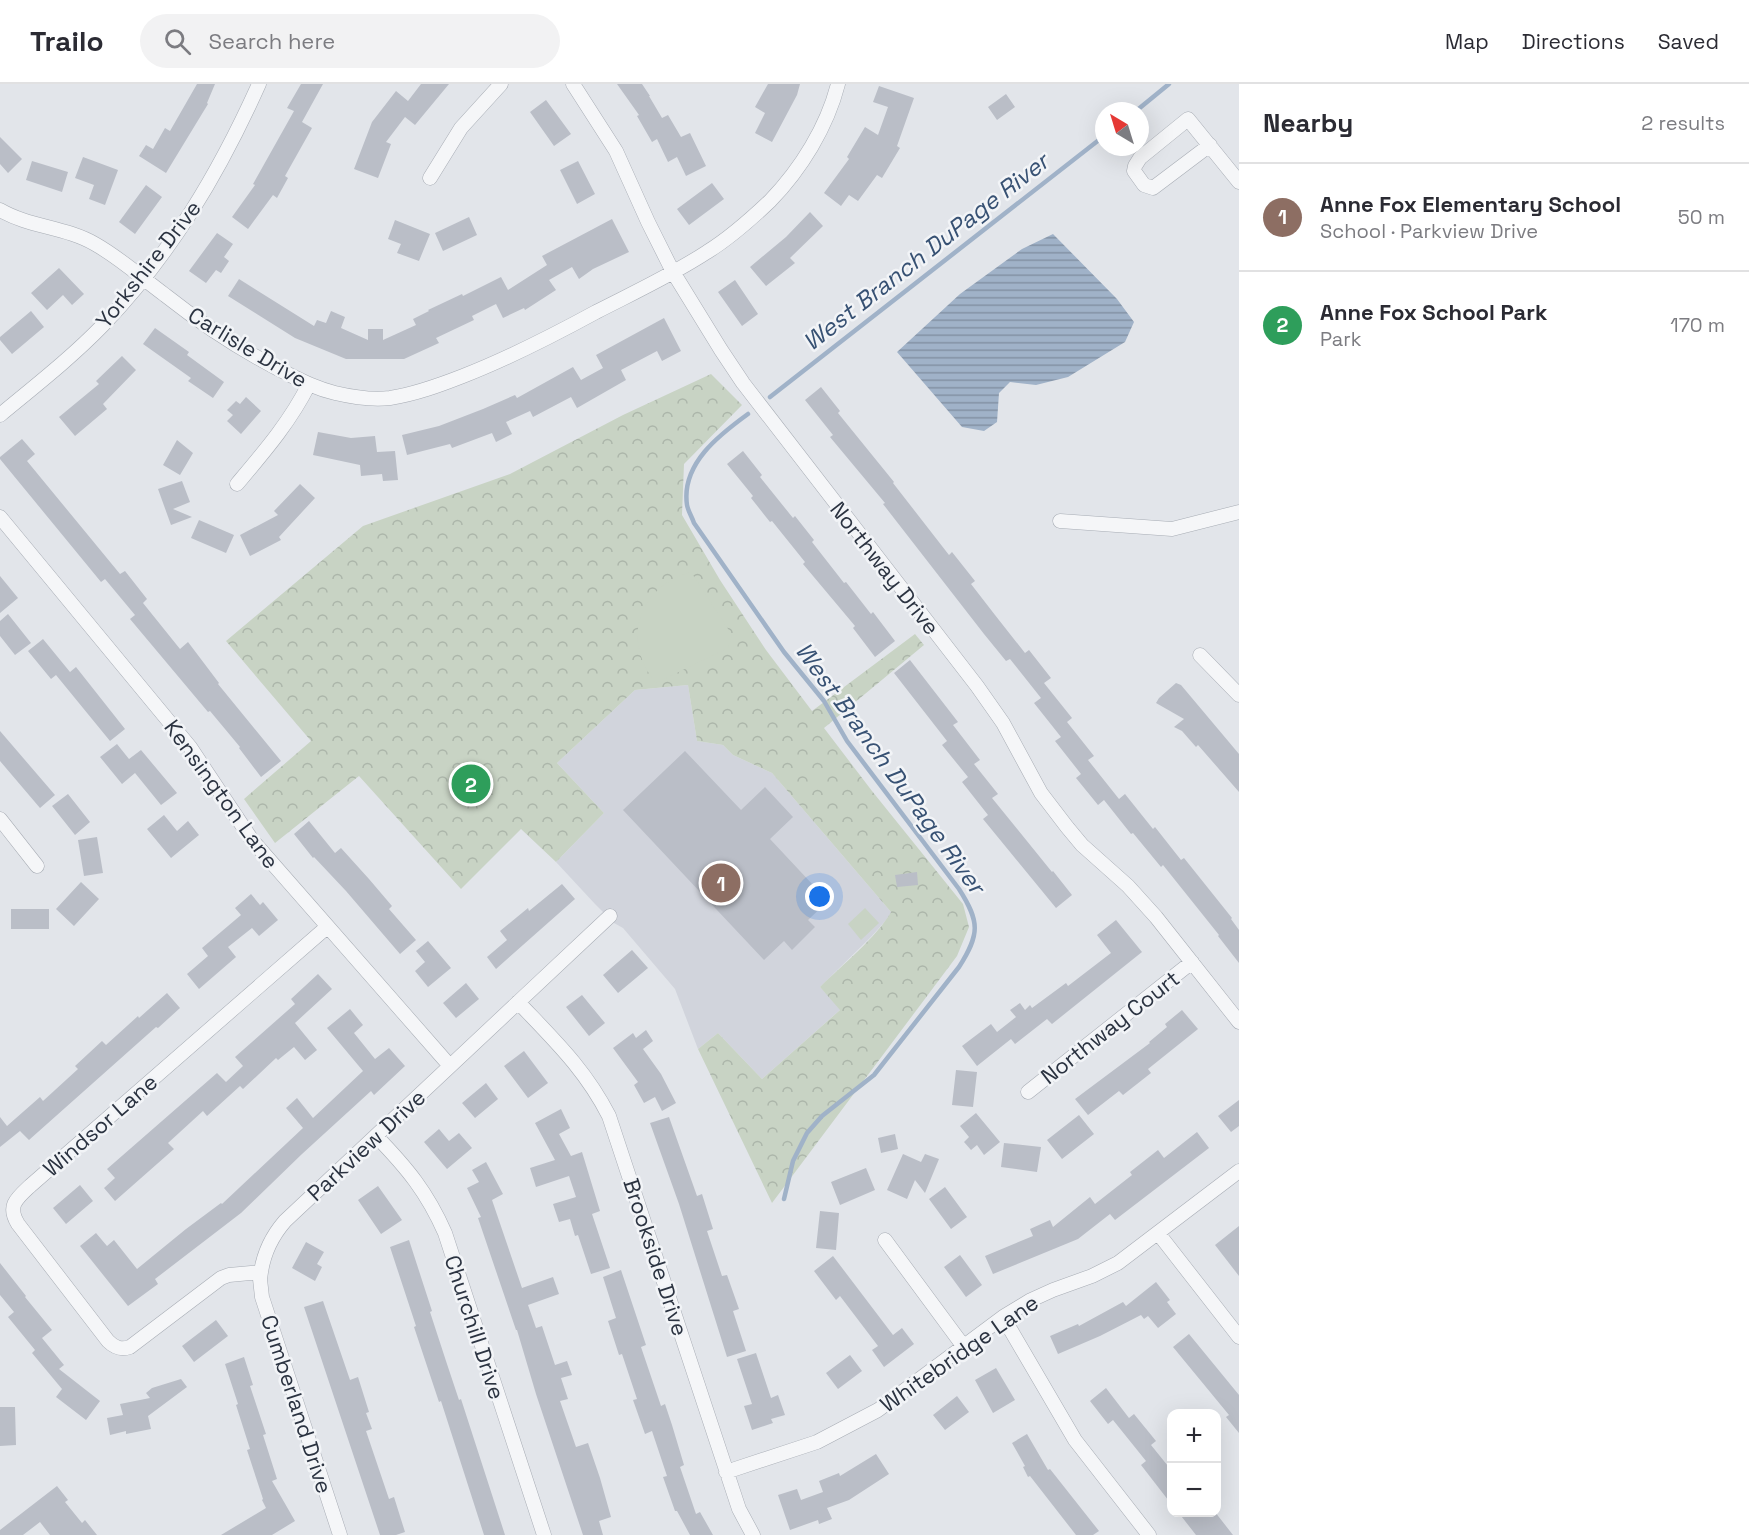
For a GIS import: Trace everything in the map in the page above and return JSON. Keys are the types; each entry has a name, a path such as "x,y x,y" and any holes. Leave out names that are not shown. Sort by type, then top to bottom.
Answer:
{"street":[{"name":"Yorkshire Drive","path":"0,415 86,341 143,278 203,195 240,126 259,84"},
{"path":"430,178 462,128 501,84"},
{"name":"Northway Drive","path":"573,84 616,151 673,272 721,350 766,414 988,701 1051,807 1082,845 1128,886 1156,917 1239,1022"},
{"name":"Carlisle Drive","path":"0,210 84,238 124,263 221,336 309,384 336,394 389,398 436,386 487,367 538,343 707,253 727,238 784,185 823,126 838,84"},
{"path":"1210,145 1156,187 1147,187 1134,171 1137,162 1188,119 1210,145 1237,177"},
{"path":"237,484 282,430 309,384"},
{"path":"1060,520 1172,529 1239,512"},
{"name":"Kensington Lane","path":"0,517 189,747 241,826 264,855 450,1066"},
{"path":"1200,655 1239,695"},
{"path":"0,819 37,866"},
{"name":"Parkview Drive","path":"261,1272 272,1238 285,1221 610,916"},
{"name":"Windsor Lane","path":"261,1272 221,1278 130,1347 120,1348 108,1341 12,1214 14,1204 30,1186 327,927"},
{"name":"Northway Court","path":"1028,1092 1192,962"},
{"name":"Brookside Drive","path":"518,1002 578,1067 589,1081 609,1116 726,1472 739,1509 753,1535"},
{"name":"Churchill Drive","path":"376,1136 401,1162 422,1189 445,1233 544,1535"},
{"name":"Whitebridge Lane","path":"726,1472 818,1442 856,1422 900,1395 1003,1317 1030,1300 1118,1263 1239,1171"},
{"path":"1158,1233 1239,1337"},
{"path":"885,1240 964,1347"},
{"name":"Cumberland Drive","path":"261,1272 262,1297 340,1535"},
{"path":"1003,1317 1075,1440 1149,1535"}],"shaded area":[{"path":"688,685 697,741 723,745 733,755 772,773 891,912 871,937 820,987 841,1009 762,1079 718,1033 698,1049 675,989 623,928 614,923 556,862 604,813 557,763 635,690"}],"green space":[{"path":"711,374 742,405 684,464 682,515 720,580 766,650 812,711 915,634 924,645 824,728 963,904 969,927 957,956 772,1203 698,1049 718,1033 762,1079 840,1010 820,987 868,941 891,912 772,773 733,755 723,745 697,741 688,685 635,690 557,763 604,813 556,862 521,829 461,889 359,776 275,843 244,799 311,741 226,641 363,526 510,474 623,415"},
{"path":"691,572 732,635 728,648 656,683 645,666 639,650 640,617 647,602 658,590 673,579"},
{"path":"865,908 879,923 861,940 848,924"}],"water":[{"path":"1053,234 1117,299 1134,322 1125,342 1068,377 1036,385 1010,382 999,393 997,422 984,431 962,427 897,352 960,294 1022,249"}],"building":[{"path":"197,84 215,84 208,104 166,173 139,156 146,145 153,149 165,128 170,131"},
{"path":"301,84 323,84 302,122 312,128 285,176 288,178 277,198 273,195 248,229 232,217 255,185 253,184 294,111 287,108"},
{"path":"421,84 449,84 415,125 405,117 386,142 391,144 378,178 354,169 372,122 396,91 408,101"},
{"path":"617,84 642,84 662,118 668,115 681,137 690,133 706,166 686,176 677,157 668,162 657,139 652,142 637,116 639,115"},
{"path":"768,84 800,84 797,95 772,142 755,133 765,113 755,107"},
{"path":"879,86 914,98 897,146 900,148 882,178 877,175 858,201 849,195 841,206 824,193 849,159 847,157 865,127 878,135 888,107 873,102"},
{"path":"1006,94 1015,107 997,120 988,107"},
{"path":"546,100 571,134 554,146 530,112"},
{"path":"0,137 22,159 8,173 0,164"},
{"path":"83,157 118,170 105,205 89,199 94,185 75,178"},
{"path":"32,161 68,172 62,192 26,180"},
{"path":"578,161 595,194 577,204 560,170"},
{"path":"712,183 724,199 689,225 677,209"},
{"path":"146,185 162,197 135,234 119,222"},
{"path":"810,212 823,226 790,258 795,263 766,286 750,267 786,237"},
{"path":"469,217 477,235 443,251 435,233"},
{"path":"612,219 629,252 593,269 579,279 572,267 549,280 556,290 525,310 524,308 503,318 496,304 472,316 474,320 436,338 439,343 404,359 346,359 295,338 228,296 239,279 314,326 317,320 326,323 331,311 345,317 341,328 368,340 368,329 383,329 383,340 416,325 413,319 428,310 501,277 508,290 547,265 542,256"},
{"path":"395,220 430,234 419,261 397,253 401,244 388,239"},
{"path":"217,233 233,244 224,257 229,261 221,273 216,270 206,283 189,271"},
{"path":"59,268 84,294 72,305 63,295 47,310 31,293"},
{"path":"735,280 758,314 742,326 718,292"},
{"path":"31,311 44,327 12,354 0,337"},
{"path":"664,318 681,351 662,361 657,351 621,370 626,380 577,408 571,397 533,417 530,411 506,422 512,434 496,442 492,433 452,448 450,444 407,455 402,435 439,426 515,395 517,398 573,367 581,380 603,368 596,355"},
{"path":"155,328 189,352 187,355 224,382 213,398 188,381 191,378 143,344"},
{"path":"122,356 136,370 103,404 107,409 75,436 59,417 99,384 96,381"},
{"path":"821,387 840,411 838,413 949,555 952,552 975,581 971,584 1025,653 1029,650 1051,678 1044,683 1072,718 1067,722 1094,756 1088,760 1119,799 1125,794 1181,860 1184,858 1232,918 1239,930 1239,963 1163,865 1161,867 1133,833 1131,834 1104,800 1098,805 1076,778 1081,774 1055,741 1061,737 1034,703 1041,698 1010,659 1006,661 984,634 883,504 885,503 830,437 833,435 805,400"},
{"path":"246,397 261,411 241,434 227,421 233,415 227,410 236,401 240,404"},
{"path":"318,432 351,438 375,436 377,452 395,451 398,480 383,481 382,474 361,476 360,465 313,455"},
{"path":"22,439 35,454 27,461 120,574 125,571 147,599 143,603 180,649 188,642 218,684 281,761 261,777 240,747 130,619 135,615 105,579 101,582 0,459"},
{"path":"177,440 193,453 180,475 163,465"},
{"path":"743,451 762,475 760,477 814,540 812,542 844,583 846,582 871,614 873,612 895,641 875,657 853,628 855,626 803,564 805,562 772,521 770,522 751,498 753,496 727,464"},
{"path":"182,481 190,502 173,509 192,517 171,525 158,489"},
{"path":"300,484 315,498 279,537 281,540 250,556 240,535 278,515 274,511"},
{"path":"199,520 234,535 226,553 191,538"},
{"path":"0,576 18,598 0,613"},
{"path":"8,614 31,643 15,655 0,636 0,621"},
{"path":"43,639 70,672 76,667 125,729 110,741 56,675 51,679 28,651"},
{"path":"910,660 958,722 953,725 980,760 974,764 998,794 992,798 1072,895 1056,908 983,819 988,815 962,782 968,777 942,745 947,741 894,673"},
{"path":"1176,683 1181,685 1239,754 1239,792 1198,745 1196,747 1182,731 1174,727 1184,719 1156,703"},
{"path":"0,731 55,795 40,808 0,761"},
{"path":"117,744 129,759 141,750 177,793 161,805 135,773 122,784 100,757"},
{"path":"685,751 741,810 765,787 793,817 770,839 828,901 808,920 815,927 792,950 784,941 764,960 623,810"},
{"path":"68,794 90,822 75,835 52,806"},
{"path":"164,815 177,831 188,821 199,835 171,858 147,829"},
{"path":"309,821 335,853 341,848 369,879 392,906 389,909 416,940 400,954 294,834"},
{"path":"97,837 103,873 84,876 78,840"},
{"path":"917,872 918,885 897,887 895,875"},
{"path":"81,882 99,899 74,926 56,909"},
{"path":"562,884 575,899 496,969 487,957 507,940 500,931"},
{"path":"251,894 260,905 263,902 278,920 259,936 252,928 228,947 236,957 199,989 187,974 208,956 202,948 241,915 235,908"},
{"path":"11,909 49,909 49,929 11,929"},
{"path":"1116,920 1142,952 1052,1024 1047,1019 1015,1044 1011,1039 977,1066 962,1046 991,1024 997,1032 1016,1017 1010,1010 1020,1003 1025,1010 1030,1005 1032,1008 1066,983 1068,986 1111,953 1097,935"},
{"path":"428,941 451,968 428,987 415,971 425,962 416,951"},
{"path":"632,950 648,968 618,993 603,975"},
{"path":"318,974 332,989 295,1023 317,1050 305,1060 294,1047 278,1060 276,1058 243,1089 240,1086 207,1116 203,1111 168,1143 174,1149 115,1201 104,1188 115,1178 107,1169 217,1073 226,1082 243,1066 235,1057 295,1004 291,999"},
{"path":"466,983 479,999 456,1018 443,1003"},
{"path":"167,993 180,1008 29,1140 20,1131 0,1147 0,1117 7,1126 40,1097 43,1101 78,1069 75,1066 102,1041 106,1045"},
{"path":"582,995 605,1023 589,1036 566,1007"},
{"path":"350,1009 363,1025 354,1033 375,1059 389,1048 405,1066 374,1095 371,1091 241,1213 155,1279 158,1284 128,1306 80,1246 96,1233 107,1246 114,1240 137,1269 186,1229 222,1204 303,1128 286,1108 297,1098 313,1118 363,1071 327,1028"},
{"path":"1182,1010 1198,1029 1148,1069 1151,1073 1123,1095 1119,1091 1088,1115 1075,1099 1150,1043 1167,1027 1165,1024"},
{"path":"646,1030 653,1041 643,1049 661,1074 676,1103 662,1111 655,1097 644,1103 634,1085 638,1082 613,1048 633,1033 636,1038"},
{"path":"524,1051 548,1083 528,1098 504,1066"},
{"path":"956,1070 977,1072 973,1107 952,1105"},
{"path":"486,1083 498,1099 475,1118 462,1103"},
{"path":"1239,1100 1239,1126 1231,1132 1218,1116"},
{"path":"561,1109 570,1128 559,1134 571,1156 582,1152 600,1211 592,1214 610,1268 591,1274 570,1219 559,1222 553,1204 576,1197 569,1176 536,1187 530,1168 555,1160 535,1123"},
{"path":"976,1113 1000,1142 984,1155 977,1145 971,1150 964,1142 969,1137 960,1126"},
{"path":"1079,1115 1094,1134 1062,1159 1047,1140"},
{"path":"669,1117 697,1196 702,1194 713,1229 707,1231 722,1276 727,1275 739,1309 733,1311 746,1351 727,1357 679,1204 650,1123"},
{"path":"439,1129 449,1141 459,1133 472,1148 447,1169 424,1142"},
{"path":"1197,1132 1209,1148 1115,1220 1110,1214 1078,1239 993,1274 985,1256 1033,1236 1030,1229 1050,1220 1053,1227 1090,1197 1095,1204 1132,1175 1130,1172 1158,1150 1164,1158"},
{"path":"895,1134 898,1149 881,1153 878,1138"},
{"path":"1004,1143 1041,1147 1037,1172 1001,1167"},
{"path":"903,1154 921,1162 925,1154 939,1159 925,1193 915,1180 907,1199 887,1190"},
{"path":"486,1162 503,1194 492,1200 522,1288 553,1277 559,1294 528,1305 536,1328 542,1326 555,1365 567,1361 572,1375 561,1378 568,1399 560,1401 576,1447 588,1443 600,1478 611,1517 599,1521 603,1535 583,1535 517,1330 478,1218 481,1217 467,1188 479,1182 472,1170"},
{"path":"866,1168 875,1190 840,1205 831,1182"},
{"path":"80,1185 93,1201 66,1224 53,1208"},
{"path":"378,1186 402,1220 381,1234 358,1200"},
{"path":"945,1187 967,1217 951,1229 929,1199"},
{"path":"820,1211 839,1213 836,1250 816,1248"},
{"path":"1239,1226 1239,1276 1215,1245"},
{"path":"409,1240 432,1311 430,1312 505,1535 484,1535 441,1401 439,1402 414,1327 416,1326 390,1247"},
{"path":"306,1242 324,1252 317,1264 322,1267 315,1281 292,1268"},
{"path":"960,1255 982,1285 966,1297 944,1267"},
{"path":"833,1256 893,1335 902,1328 914,1344 884,1367 872,1350 878,1346 840,1296 836,1300 814,1271"},
{"path":"0,1263 52,1330 42,1338 64,1365 59,1369 100,1401 86,1420 56,1397 62,1389 32,1353 35,1350 8,1317 14,1312 0,1295"},
{"path":"621,1270 646,1345 641,1347 661,1406 665,1404 672,1425 684,1465 680,1467 696,1514 700,1512 713,1535 690,1535 675,1511 663,1477 667,1476 652,1431 645,1434 633,1400 637,1399 608,1321 616,1318 603,1277"},
{"path":"1156,1282 1170,1300 1167,1302 1176,1314 1158,1328 1148,1316 1144,1319 1141,1315 1058,1354 1050,1336 1078,1324 1079,1326 1123,1302 1126,1306"},
{"path":"323,1301 350,1380 358,1377 369,1412 366,1413 372,1429 366,1431 389,1499 394,1497 405,1532 396,1535 380,1535 304,1307"},
{"path":"216,1320 228,1336 194,1362 182,1346"},
{"path":"1189,1334 1239,1395 1239,1433 1226,1417 1229,1415 1173,1347"},
{"path":"756,1353 771,1398 778,1395 785,1415 771,1419 773,1423 752,1430 744,1406 752,1404 737,1359"},
{"path":"850,1355 862,1371 838,1389 826,1373"},
{"path":"244,1357 253,1385 250,1386 266,1434 263,1435 277,1479 272,1481 295,1521 272,1535 221,1535 266,1508 247,1450 250,1449 225,1364"},
{"path":"996,1368 1015,1400 993,1413 975,1380"},
{"path":"181,1379 187,1387 148,1416 151,1429 110,1435 107,1418 123,1415 120,1404 150,1398 146,1393 152,1388"},
{"path":"1106,1388 1129,1418 1134,1414 1156,1441 1151,1445 1167,1465 1167,1499 1141,1465 1146,1461 1113,1420 1108,1424 1090,1401"},
{"path":"957,1396 969,1412 945,1430 933,1415"},
{"path":"0,1407 15,1407 16,1445 0,1446"},
{"path":"1027,1434 1048,1470 1050,1469 1099,1531 1093,1535 1076,1535 1030,1476 1028,1477 1023,1467 1025,1466 1012,1443"},
{"path":"876,1454 889,1474 849,1500 827,1508 832,1519 819,1524 818,1520 790,1530 778,1495 797,1489 801,1500 823,1492 819,1481 839,1473 840,1476"},
{"path":"57,1486 68,1500 65,1502 82,1523 85,1520 97,1535 50,1535 40,1522 23,1535 0,1535 0,1530"},
{"path":"1182,1517 1219,1517 1233,1535 1196,1535"}],"waterway":[{"name":"West Branch DuPage River","path":"1147,102 1169,84"},
{"name":"West Branch DuPage River","path":"770,397 1095,143"},
{"name":"West Branch DuPage River","path":"748,414 714,441 696,464 687,490 688,510 694,523 784,652 824,701 847,741 959,889 971,910 975,928 971,946 959,967 874,1075 822,1116 807,1133 793,1161 784,1199"}],"place":[{"name":"Anne Fox School Park","path":"471,784"},
{"name":"Anne Fox Elementary School","path":"721,883"}]}
